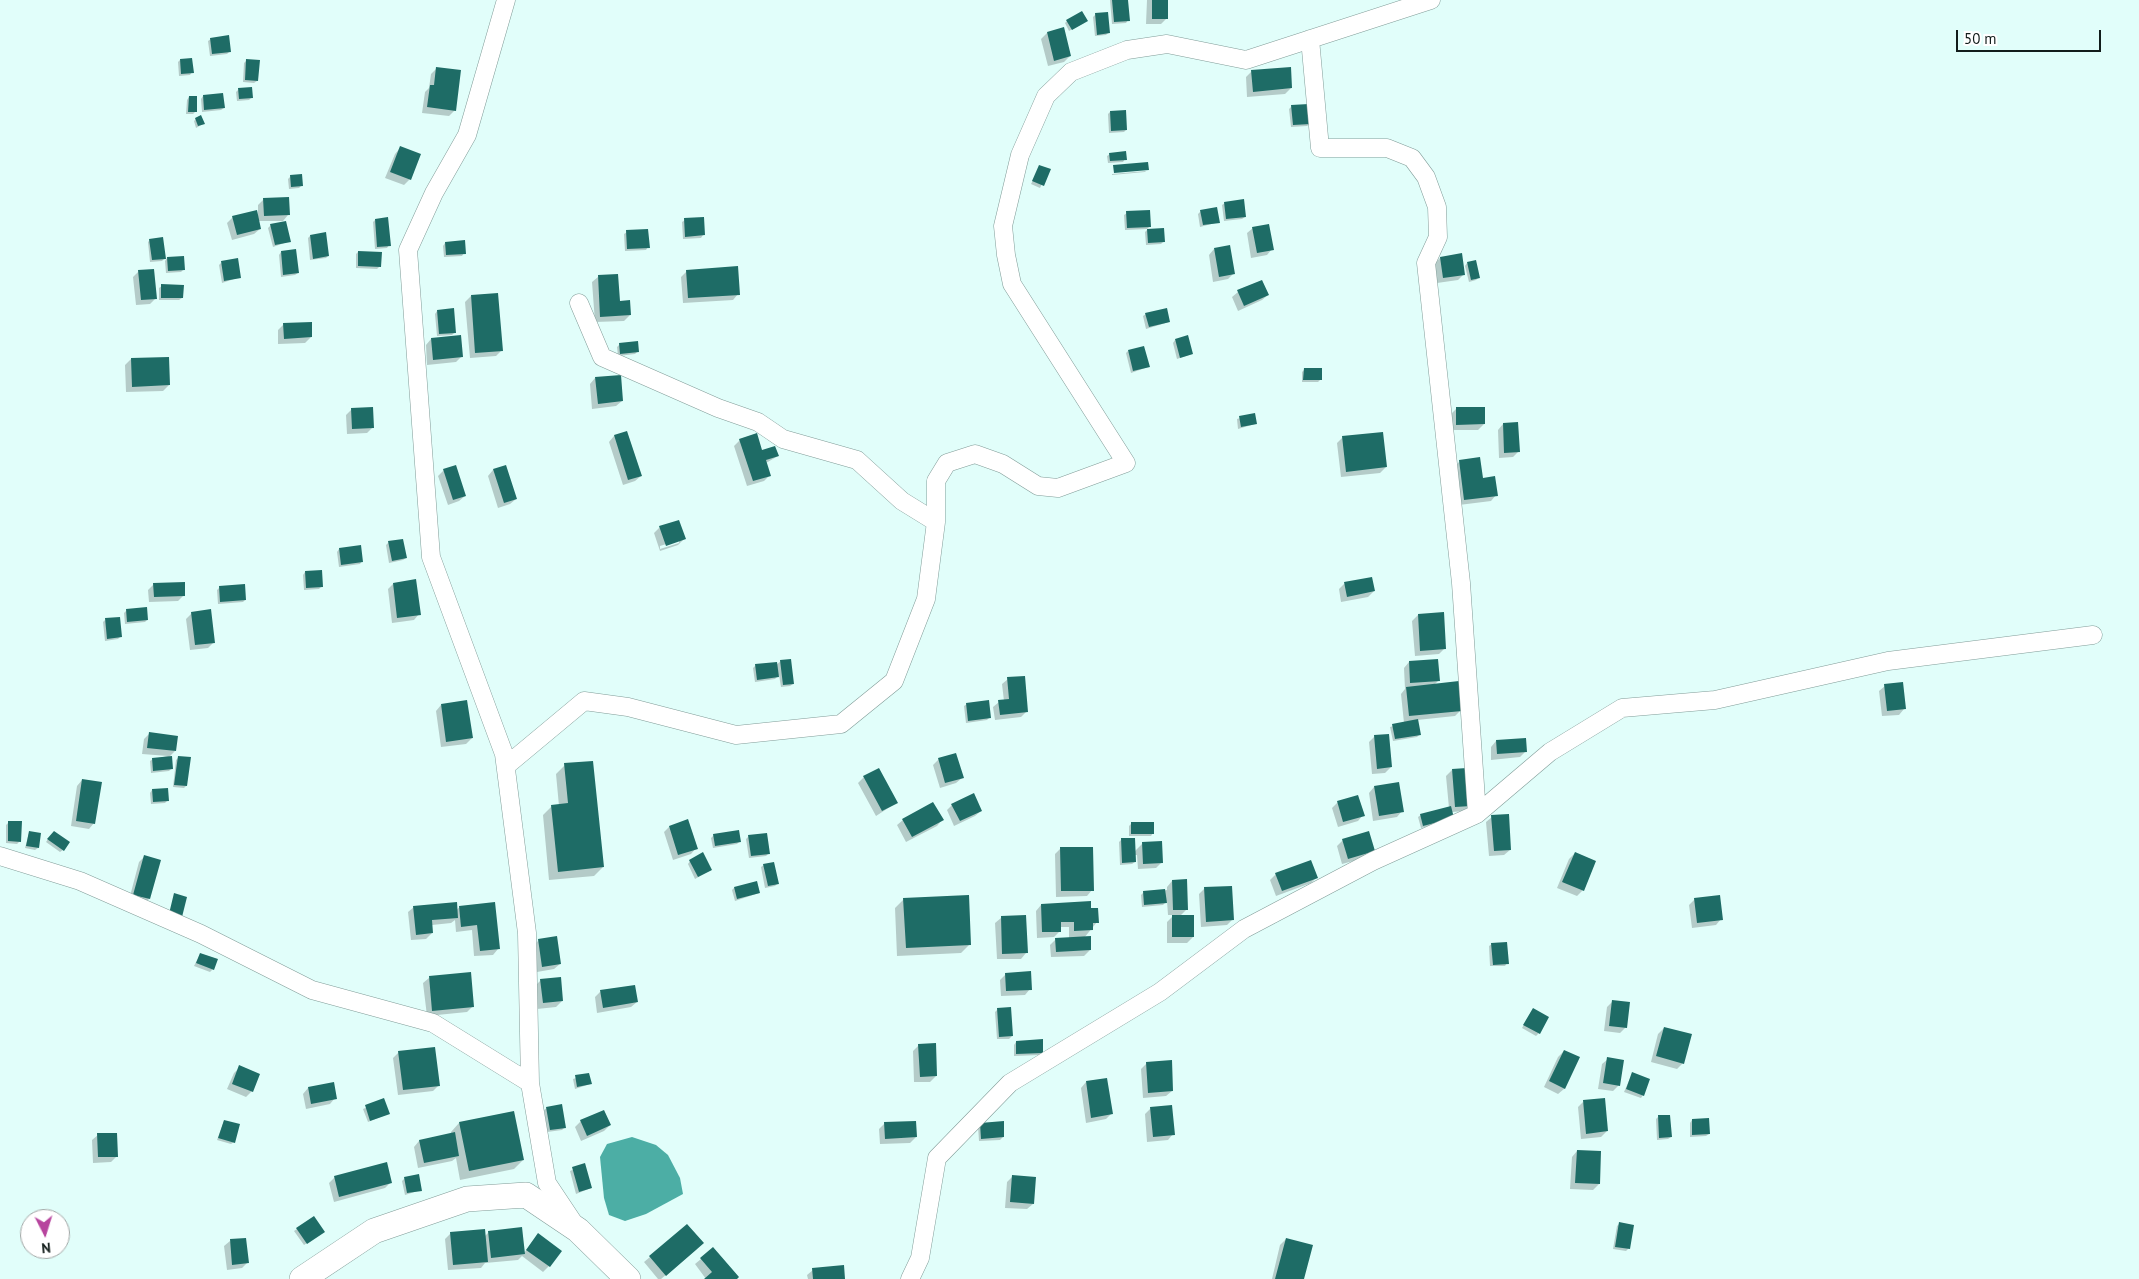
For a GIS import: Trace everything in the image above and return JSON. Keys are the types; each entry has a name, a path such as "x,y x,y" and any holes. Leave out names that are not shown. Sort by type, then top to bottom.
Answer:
{"main road":[{"path":"302,1279 374,1231 467,1199 526,1195 578,1230 628,1279"}],"street":[{"path":"506,0 467,135 434,193 408,250 430,557 504,754 527,933 530,1083 546,1183 578,1230"},
{"path":"506,766 584,701 628,707 736,735 841,724 894,681 926,599 936,522 936,481 947,463 975,454 1003,464 1038,486 1058,488 1126,463 1012,284 1003,226 1020,155 1046,96 1071,72 1128,50 1167,44 1246,60 1431,0"},
{"path":"1310,39 1320,148 1387,148 1412,158 1426,177 1437,207 1438,237 1426,263 1461,583 1477,814"},
{"path":"580,302 602,357 718,408 758,422 783,439 857,460 902,501 936,522"},
{"path":"910,1279 920,1258 937,1158 1010,1083 1160,992 1244,929 1373,861 1477,814 1550,752 1622,708 1715,700 1888,660 2093,636"},
{"path":"0,856 80,881 200,934 312,990 433,1023 530,1083"}],"water":[{"path":"632,1137 656,1145 668,1155 680,1178 683,1194 646,1214 625,1221 609,1215 604,1198 600,1157 607,1144"}],"building":[{"path":"1112,0 1128,0 1130,21 1114,22"},
{"path":"1152,0 1168,0 1168,19 1152,19"},
{"path":"1082,11 1088,21 1072,30 1066,20"},
{"path":"1108,12 1110,33 1097,35 1095,13"},
{"path":"1064,27 1071,56 1054,61 1047,32"},
{"path":"229,35 231,52 212,54 210,38"},
{"path":"192,58 194,73 181,74 180,59"},
{"path":"246,59 260,60 258,81 245,80"},
{"path":"436,67 461,70 456,111 427,107 430,85 434,85"},
{"path":"1291,67 1292,88 1253,92 1251,70"},
{"path":"252,87 253,98 239,99 238,88"},
{"path":"223,93 225,108 204,110 203,95"},
{"path":"189,96 197,96 197,112 188,112"},
{"path":"1309,104 1311,124 1293,125 1291,105"},
{"path":"1126,110 1127,130 1111,131 1110,111"},
{"path":"201,115 205,124 198,126 195,118"},
{"path":"400,146 421,154 411,180 390,172"},
{"path":"1126,151 1127,160 1110,161 1109,153"},
{"path":"1148,162 1149,170 1114,173 1113,165"},
{"path":"1039,165 1051,169 1044,186 1032,181"},
{"path":"302,174 303,186 291,187 290,175"},
{"path":"289,197 290,215 264,216 263,198"},
{"path":"1244,199 1246,217 1226,219 1224,202"},
{"path":"1217,207 1220,223 1203,225 1200,210"},
{"path":"257,210 261,229 237,235 232,216"},
{"path":"1150,210 1151,227 1127,228 1126,211"},
{"path":"388,217 391,246 377,247 375,219"},
{"path":"704,217 705,235 685,237 684,218"},
{"path":"286,221 291,242 275,245 270,224"},
{"path":"1269,224 1274,250 1257,253 1252,227"},
{"path":"1164,228 1165,242 1148,243 1147,229"},
{"path":"648,229 650,248 627,249 626,230"},
{"path":"326,232 329,256 313,259 310,235"},
{"path":"163,237 166,259 152,260 149,239"},
{"path":"465,240 466,254 446,255 445,242"},
{"path":"1230,245 1235,274 1219,277 1214,248"},
{"path":"296,249 299,273 283,275 281,251"},
{"path":"358,251 382,252 381,267 358,266"},
{"path":"1462,253 1465,275 1443,278 1440,257"},
{"path":"184,256 185,270 168,271 167,257"},
{"path":"238,258 241,278 224,281 221,261"},
{"path":"1476,260 1480,278 1471,280 1467,262"},
{"path":"738,266 740,295 688,298 686,270"},
{"path":"154,269 157,299 141,300 138,270"},
{"path":"618,274 620,301 630,300 631,315 600,317 598,275"},
{"path":"1262,280 1269,295 1244,306 1237,290"},
{"path":"161,284 184,285 183,298 161,298"},
{"path":"498,293 503,351 475,353 471,295"},
{"path":"454,308 456,333 439,334 437,310"},
{"path":"1167,308 1170,322 1149,327 1145,313"},
{"path":"312,322 312,337 284,339 283,323"},
{"path":"461,335 463,357 433,360 431,338"},
{"path":"1188,335 1193,354 1180,358 1175,339"},
{"path":"638,341 639,352 620,354 619,343"},
{"path":"1144,346 1150,367 1133,371 1128,350"},
{"path":"169,357 170,385 132,387 131,358"},
{"path":"1304,368 1322,368 1322,380 1303,380"},
{"path":"621,375 623,401 598,404 595,377"},
{"path":"373,407 374,428 352,429 351,408"},
{"path":"1456,407 1485,407 1485,424 1456,425"},
{"path":"1255,413 1257,424 1241,427 1239,416"},
{"path":"1518,422 1520,452 1504,453 1503,423"},
{"path":"627,431 642,476 628,480 614,435"},
{"path":"1383,432 1387,467 1346,472 1342,436"},
{"path":"757,433 762,450 775,446 779,456 766,460 771,476 753,481 739,439"},
{"path":"1480,457 1483,478 1495,476 1498,496 1464,500 1459,460"},
{"path":"456,465 466,496 453,500 443,469"},
{"path":"506,465 517,499 504,503 493,469"},
{"path":"679,520 686,539 666,546 659,526"},
{"path":"403,539 407,558 392,561 388,541"},
{"path":"361,545 363,562 341,565 339,548"},
{"path":"322,570 323,587 306,588 305,571"},
{"path":"1372,577 1375,591 1347,597 1344,582"},
{"path":"416,579 421,615 397,618 393,583"},
{"path":"185,582 185,596 154,597 153,583"},
{"path":"245,584 246,600 220,602 219,586"},
{"path":"147,607 148,620 127,622 126,609"},
{"path":"211,609 215,643 195,645 191,612"},
{"path":"1444,612 1446,649 1420,651 1418,614"},
{"path":"120,617 122,637 107,639 105,618"},
{"path":"791,659 794,684 783,685 780,660"},
{"path":"1438,659 1440,681 1410,683 1409,661"},
{"path":"777,662 779,677 757,680 755,664"},
{"path":"1025,676 1028,712 1000,715 998,700 1009,699 1007,677"},
{"path":"1459,681 1462,711 1409,716 1406,687"},
{"path":"1903,682 1906,709 1887,711 1884,684"},
{"path":"467,700 473,738 446,742 441,704"},
{"path":"989,700 991,718 968,721 966,703"},
{"path":"1418,719 1421,735 1395,739 1392,724"},
{"path":"149,732 178,736 176,751 147,748"},
{"path":"1389,734 1392,767 1377,769 1374,735"},
{"path":"1526,738 1527,752 1497,754 1496,740"},
{"path":"956,753 964,778 945,783 938,758"},
{"path":"172,756 173,769 153,771 152,758"},
{"path":"178,756 191,757 187,786 174,785"},
{"path":"593,761 604,867 558,872 551,805 568,803 564,763"},
{"path":"879,768 898,803 882,811 863,776"},
{"path":"1467,768 1471,806 1455,807 1452,769"},
{"path":"82,779 102,782 95,824 76,821"},
{"path":"1399,782 1404,812 1379,816 1374,786"},
{"path":"168,788 169,801 153,802 152,789"},
{"path":"974,793 982,811 960,821 951,804"},
{"path":"1358,795 1365,816 1343,822 1337,801"},
{"path":"933,802 944,820 912,837 902,819"},
{"path":"1451,806 1454,818 1423,826 1420,814"},
{"path":"1509,814 1511,850 1494,851 1491,815"},
{"path":"688,819 698,849 678,855 669,826"},
{"path":"8,821 22,821 21,842 8,841"},
{"path":"1131,822 1154,822 1154,834 1131,834"},
{"path":"739,830 741,842 715,846 713,834"},
{"path":"29,831 41,833 39,848 26,846"},
{"path":"54,831 70,842 64,851 47,839"},
{"path":"1369,831 1375,851 1348,859 1342,839"},
{"path":"767,833 770,854 751,856 748,835"},
{"path":"1121,838 1135,838 1136,862 1122,863"},
{"path":"1162,841 1163,863 1143,864 1142,842"},
{"path":"1060,847 1093,847 1094,891 1061,891"},
{"path":"703,852 712,870 698,877 689,860"},
{"path":"1575,852 1596,861 1584,891 1562,882"},
{"path":"144,855 161,860 150,899 133,895"},
{"path":"1311,860 1318,878 1282,891 1275,873"},
{"path":"774,862 779,884 768,886 763,864"},
{"path":"1187,879 1188,910 1173,910 1172,880"},
{"path":"757,881 760,893 737,899 734,887"},
{"path":"1232,886 1234,920 1206,922 1204,887"},
{"path":"1165,889 1167,903 1144,905 1143,891"},
{"path":"174,893 187,897 181,921 168,918"},
{"path":"969,895 971,945 906,948 903,898"},
{"path":"1720,895 1723,920 1697,923 1694,898"},
{"path":"1091,901 1091,908 1098,908 1099,923 1093,923 1093,930 1074,931 1074,922 1061,922 1061,932 1042,932 1041,904"},
{"path":"457,902 458,918 432,920 433,933 416,935 413,906"},
{"path":"495,902 500,949 480,951 477,925 461,927 459,906"},
{"path":"1026,915 1028,953 1002,954 1001,916"},
{"path":"1172,915 1194,915 1194,937 1172,937"},
{"path":"557,936 561,964 542,967 538,939"},
{"path":"1091,936 1091,950 1056,952 1055,938"},
{"path":"1507,942 1509,964 1493,965 1491,943"},
{"path":"200,953 218,959 214,970 196,963"},
{"path":"1031,971 1032,990 1006,991 1005,973"},
{"path":"471,972 474,1007 432,1011 429,976"},
{"path":"561,977 563,1001 543,1003 540,979"},
{"path":"635,985 638,1002 603,1008 600,990"},
{"path":"1612,1000 1630,1002 1627,1028 1609,1026"},
{"path":"1011,1007 1013,1036 999,1037 997,1008"},
{"path":"1533,1008 1549,1017 1540,1034 1523,1025"},
{"path":"1664,1027 1692,1034 1684,1064 1656,1056"},
{"path":"1043,1039 1043,1053 1016,1054 1016,1041"},
{"path":"936,1043 937,1076 920,1077 918,1044"},
{"path":"435,1047 440,1086 403,1090 398,1051"},
{"path":"1564,1050 1580,1057 1565,1089 1549,1081"},
{"path":"1607,1057 1624,1060 1620,1086 1603,1083"},
{"path":"1172,1060 1173,1091 1148,1093 1146,1062"},
{"path":"239,1065 260,1074 253,1092 232,1084"},
{"path":"1632,1072 1650,1079 1644,1096 1626,1089"},
{"path":"589,1073 592,1084 577,1087 575,1075"},
{"path":"1107,1078 1113,1114 1091,1118 1086,1081"},
{"path":"334,1082 337,1099 311,1104 308,1087"},
{"path":"384,1098 390,1114 370,1121 365,1105"},
{"path":"1605,1098 1608,1131 1586,1134 1583,1100"},
{"path":"562,1104 566,1128 550,1130 546,1107"},
{"path":"1172,1105 1175,1135 1153,1137 1150,1107"},
{"path":"604,1110 611,1125 587,1136 580,1120"},
{"path":"514,1111 524,1160 469,1171 459,1122"},
{"path":"1658,1115 1670,1115 1672,1137 1659,1138"},
{"path":"1709,1118 1710,1134 1692,1135 1692,1119"},
{"path":"224,1120 240,1124 235,1143 218,1138"},
{"path":"916,1121 917,1137 885,1139 884,1122"},
{"path":"1004,1121 1004,1137 981,1139 980,1123"},
{"path":"455,1132 459,1156 424,1163 419,1140"},
{"path":"97,1133 117,1133 118,1157 98,1157"},
{"path":"1577,1150 1601,1151 1600,1184 1575,1183"},
{"path":"387,1162 392,1183 339,1197 334,1176"},
{"path":"585,1163 592,1188 579,1192 572,1167"},
{"path":"419,1174 422,1191 407,1193 404,1177"},
{"path":"1012,1175 1036,1177 1034,1204 1010,1202"},
{"path":"314,1216 325,1232 307,1244 296,1228"},
{"path":"1619,1222 1634,1225 1630,1249 1615,1247"},
{"path":"687,1224 704,1243 666,1276 649,1256"},
{"path":"522,1227 525,1254 491,1258 488,1231"},
{"path":"485,1229 488,1262 453,1265 450,1232"},
{"path":"538,1233 562,1251 550,1267 526,1250"},
{"path":"246,1238 249,1263 232,1265 230,1239"},
{"path":"1286,1238 1313,1245 1304,1279 1275,1279"},
{"path":"713,1247 739,1277 737,1279 704,1279 712,1272 700,1258"},
{"path":"844,1265 845,1279 813,1279 812,1268"}]}
